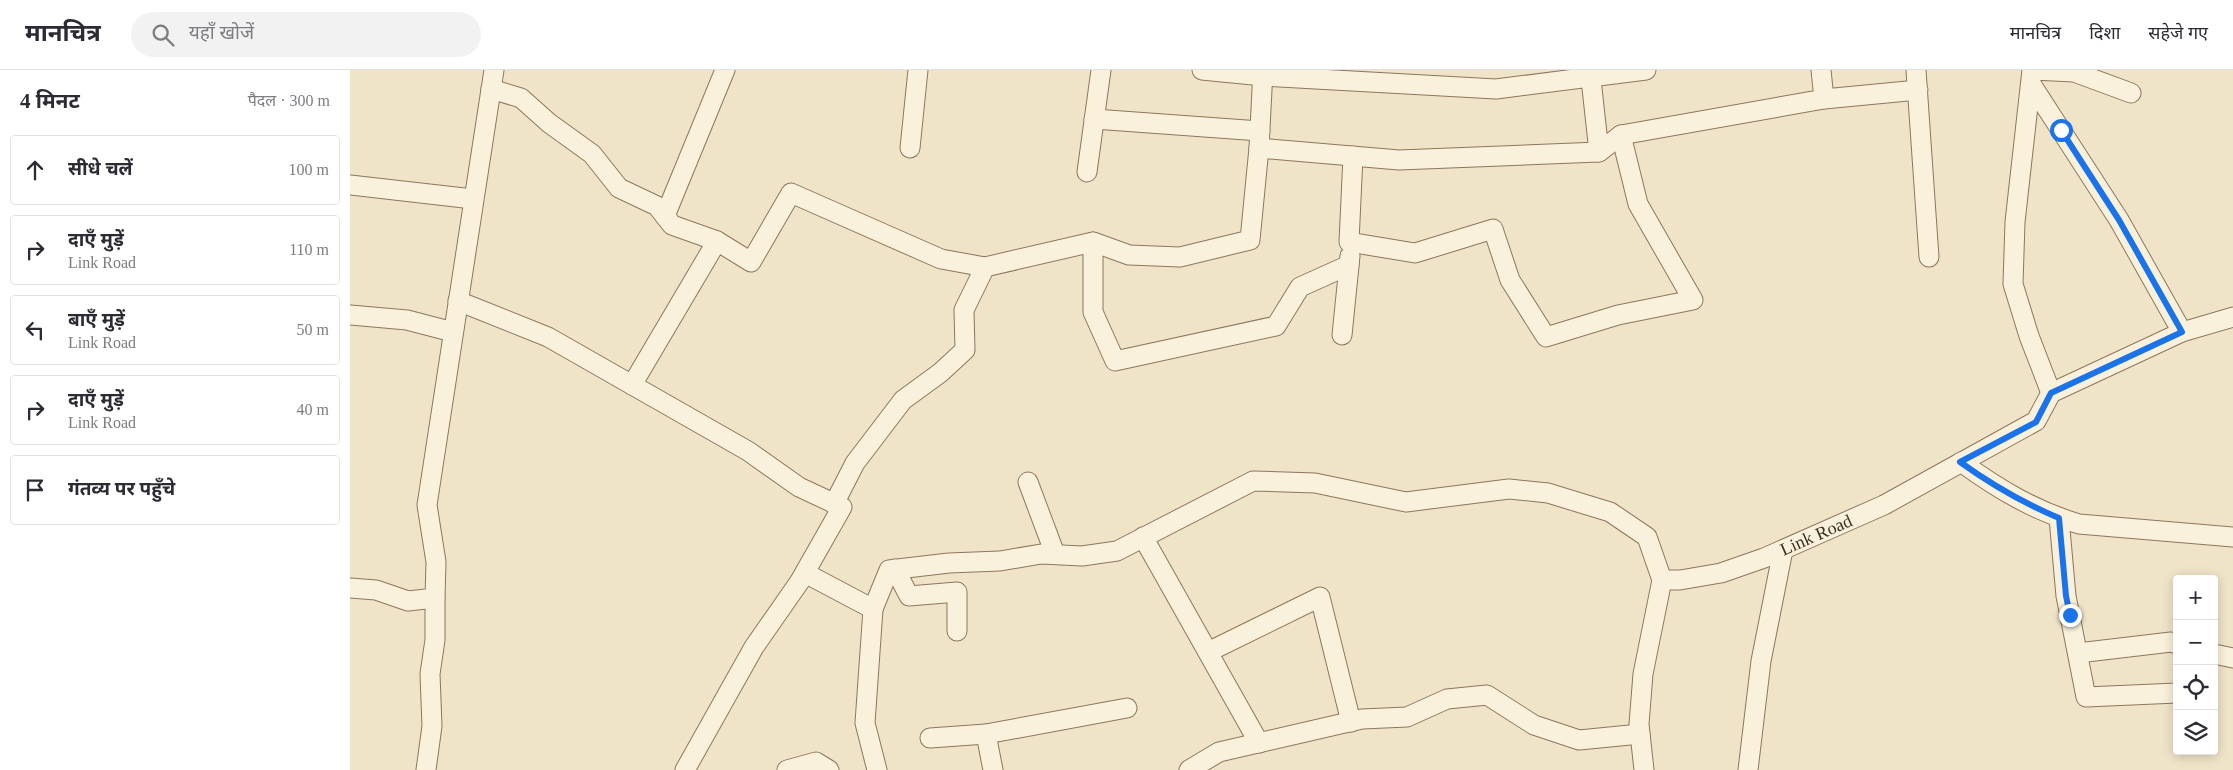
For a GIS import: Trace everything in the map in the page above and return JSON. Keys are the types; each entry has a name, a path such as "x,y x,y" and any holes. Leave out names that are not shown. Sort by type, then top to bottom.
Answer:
{"street":[{"path":"426,770 432,726 430,674 435,640 436,562 427,505 494,70"},
{"path":"665,216 725,70"},
{"path":"910,148 918,70"},
{"path":"1087,172 1101,70"},
{"path":"1202,70 1496,89 1590,73 1646,70"},
{"path":"1821,70 1824,99"},
{"path":"1916,70 1929,257"},
{"path":"2032,75 2075,71 2131,92"},
{"path":"491,89 521,98 549,123 592,154 619,188 657,206 672,225 717,241 751,262 791,193 941,259 985,267 1093,242 1129,255 1180,257 1250,240 1263,73"},
{"path":"1590,73 1599,152"},
{"path":"2032,75 2119,220 2182,332"},
{"path":"2032,75 2015,222 2013,284 2029,336 2051,393 2182,332 2233,317"},
{"path":"1094,119 1259,140 1353,156 1399,160 1599,152 1621,135 1824,99 1918,90"},
{"path":"1353,156 1349,242 1415,253 1494,229 1510,280 1546,338 1618,315 1693,300 1638,204 1621,135"},
{"path":"350,185 473,199"},
{"path":"632,385 717,241"},
{"path":"1093,242 1093,312 1115,361 1276,326 1300,287 1349,265"},
{"path":"1342,335 1352,243"},
{"path":"834,504 856,463 903,400 940,373 965,350 964,310 985,267"},
{"path":"458,300 548,337 748,451 799,487 842,508 805,573 754,647 685,770"},
{"path":"350,315 407,320 453,332"},
{"name":"Link Road","path":"1662,580 1680,580 1721,573 1783,550 1884,505 2036,422 2051,393"},
{"path":"1960,462 2022,502 2059,518 2080,524 2233,537"},
{"path":"877,770 865,723 873,609 889,570 949,563 1000,561 1040,554 1082,556 1117,551 1252,481 1315,484 1406,502 1508,488 1548,493 1610,512 1647,537 1662,580 1643,674 1640,734 1644,770"},
{"path":"1028,482 1055,554"},
{"path":"2059,518 2066,596 2086,697 2173,693"},
{"path":"1143,537 1259,743"},
{"path":"1748,770 1761,661 1783,550"},
{"path":"895,569 909,596 957,592 957,631"},
{"path":"805,573 873,609"},
{"path":"350,588 376,590 408,601 435,598"},
{"path":"1208,652 1320,597 1351,722"},
{"path":"2078,653 2173,643"},
{"path":"1189,770 1218,752 1362,719 1407,717 1446,699 1487,695 1534,724 1579,740 1640,734"},
{"path":"930,738 986,734 1127,708"},
{"path":"986,734 993,770"},
{"path":"787,770 816,762 829,770"}],"route":[{"path":"2061,130 2119,220 2182,332 2122,358 2051,393 2036,422 1960,462 2022,502 2059,518 2066,596 2070,615"}]}
